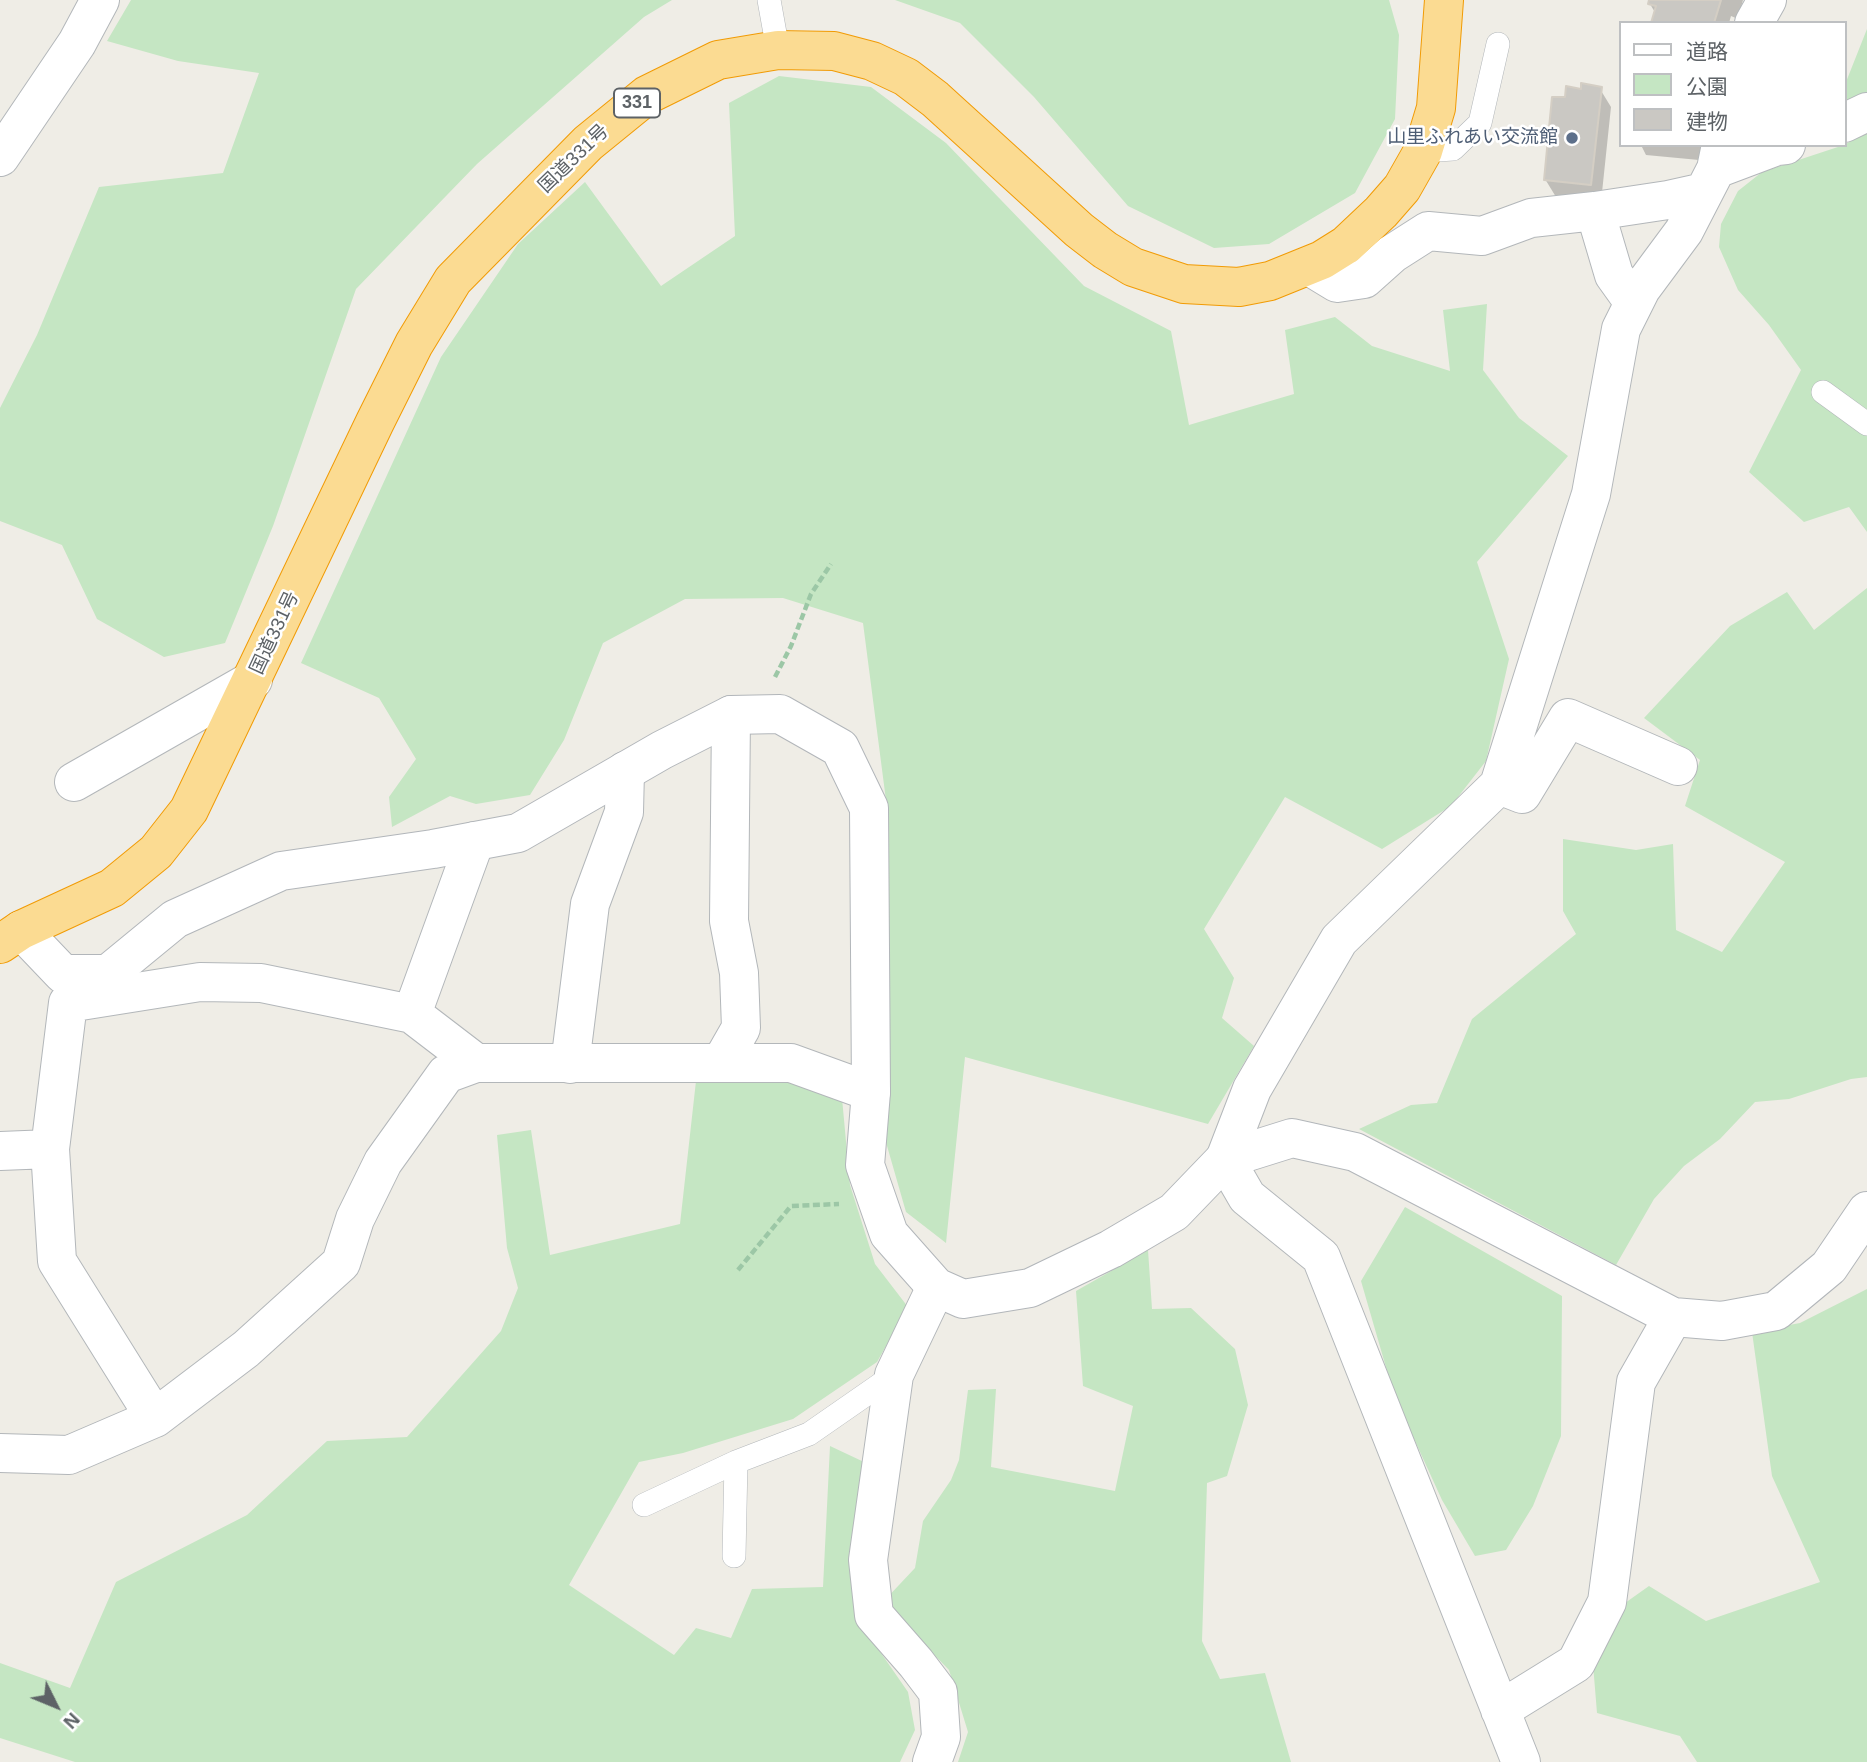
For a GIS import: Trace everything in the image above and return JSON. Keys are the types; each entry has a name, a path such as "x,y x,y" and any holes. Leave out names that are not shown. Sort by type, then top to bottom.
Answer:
{"highway":[{"name":"国道331号","path":"10,937 112,888 156,852 189,810 374,422 414,344 453,280 588,143 647,95 718,60 778,50 834,51 872,61 906,77 935,99 1079,230 1105,250 1133,267 1184,284 1238,287 1270,281 1309,266 1346,245 1402,188 1423,151 1436,108 1444,0"}],"street":[{"path":"0,157 77,43 100,0"},
{"path":"1755,21 1767,0"},
{"path":"1846,122 1867,112"},
{"path":"1309,266 1337,283 1364,279 1392,254 1428,231 1482,236 1531,218 1668,200 1714,169 1774,147"},
{"path":"10,937 63,974 108,974 175,919 281,871 518,832 625,771 743,715 780,714 840,748 869,808 871,1092 865,1165 889,1234 936,1287 963,1299 1030,1288 1111,1250 1174,1212 1225,1159 1252,1089 1339,940 1499,785 1591,494 1621,329 1641,289 1684,231 1714,169"},
{"path":"1595,211 1614,275 1634,303"},
{"path":"74,782 253,680"},
{"path":"721,1063 741,1028 740,973 729,920 743,715"},
{"path":"1499,785 1522,794 1569,718 1678,766"},
{"path":"570,1064 590,904 624,812 625,771"},
{"path":"412,1014 475,841"},
{"path":"155,1418 57,1261 50,1149 68,1003 200,982 261,983 412,1014 476,1063"},
{"path":"0,1453 69,1455 155,1418 246,1349 341,1263 355,1219 383,1162 446,1074 476,1063 791,1063 871,1092"},
{"path":"1225,1159 1292,1138 1356,1152 1673,1317 1722,1321 1776,1311 1829,1267 1867,1211"},
{"path":"0,1151 50,1149"},
{"path":"1225,1159 1247,1197 1321,1257 1521,1762"},
{"path":"932,1762 941,1737 938,1692 916,1662 874,1615 868,1560 894,1375 936,1287"},
{"path":"1500,1710 1576,1663 1607,1602 1636,1382 1673,1317"}],"lane":[{"path":"769,0 778,50"},
{"path":"1423,151 1453,149 1480,124 1498,44"},
{"path":"1823,392 1867,424"},
{"path":"644,1505 736,1462 808,1434 894,1375"},
{"path":"734,1556 736,1462"}],"path":[{"path":"743,715 791,646 811,594 831,564"},
{"path":"738,1270 791,1206 878,1202"}],"green space":[{"path":"131,0 672,0 644,17 477,164 356,289 273,526 225,643 164,657 97,619 62,545 0,521 0,408 37,335 99,187 223,173 259,73 178,61 107,41"},
{"path":"895,0 1389,0 1399,35 1395,119 1355,193 1269,244 1214,248 1128,206 1034,97 960,23"},
{"path":"1867,29 1867,93 1846,104 1846,82"},
{"path":"779,76 871,87 946,143 1084,286 1171,331 1189,425 1294,394 1285,330 1335,317 1372,346 1450,371 1443,310 1487,304 1483,370 1519,418 1568,456 1477,562 1509,659 1486,761 1451,806 1382,849 1285,797 1204,929 1234,978 1222,1018 1254,1046 1208,1124 965,1057 946,1243 906,1212 881,1125 887,808 863,623 783,598 685,599 603,643 564,740 530,795 476,804 450,796 392,827 389,797 416,759 379,698 301,663 441,357 518,244 585,182 661,286 735,236 729,103"},
{"path":"1867,132 1867,532 1849,507 1804,522 1749,472 1801,370 1769,325 1738,290 1719,247 1721,224 1738,191 1762,172 1838,147 1846,147 1846,144"},
{"path":"1867,588 1867,1077 1851,1079 1789,1099 1755,1102 1720,1139 1684,1166 1654,1199 1616,1265 1359,1129 1411,1105 1437,1103 1472,1019 1576,934 1563,911 1563,839 1636,850 1673,844 1676,930 1722,952 1785,862 1685,806 1700,760 1644,718 1730,626 1787,592 1814,630"},
{"path":"696,1081 797,1083 842,1098 850,1185 875,1264 908,1307 877,1362 793,1419 683,1453 639,1462 569,1585 674,1655 696,1628 731,1638 752,1589 823,1587 830,1446 864,1462 865,1630 908,1692 915,1730 900,1762 75,1762 0,1738 0,1663 70,1688 116,1582 247,1515 327,1441 407,1437 501,1331 518,1288 507,1248 497,1135 531,1130 550,1255 680,1224"},
{"path":"1405,1207 1562,1296 1561,1436 1533,1506 1506,1550 1475,1556 1442,1500 1394,1395 1361,1281"},
{"path":"1148,1250 1152,1309 1191,1308 1235,1349 1248,1405 1227,1476 1207,1483 1202,1641 1220,1679 1265,1673 1291,1762 958,1762 968,1732 949,1670 883,1602 915,1568 923,1521 951,1480 959,1460 968,1390 996,1389 991,1467 1115,1491 1133,1406 1083,1386 1076,1291"},
{"path":"1867,1289 1867,1762 1697,1762 1680,1736 1597,1713 1593,1664 1625,1603 1649,1586 1706,1621 1820,1582 1772,1476 1752,1332 1800,1323"}],"building":[{"path":"1649,0 1721,0 1715,21 1652,21 1656,6 1648,4"},
{"name":"山里ふれあい交流館","path":"1581,83 1602,87 1591,185 1544,180 1552,97 1565,97 1566,86 1581,89"}],"place":[{"name":"山里ふれあい交流館","path":"1572,138"}]}
